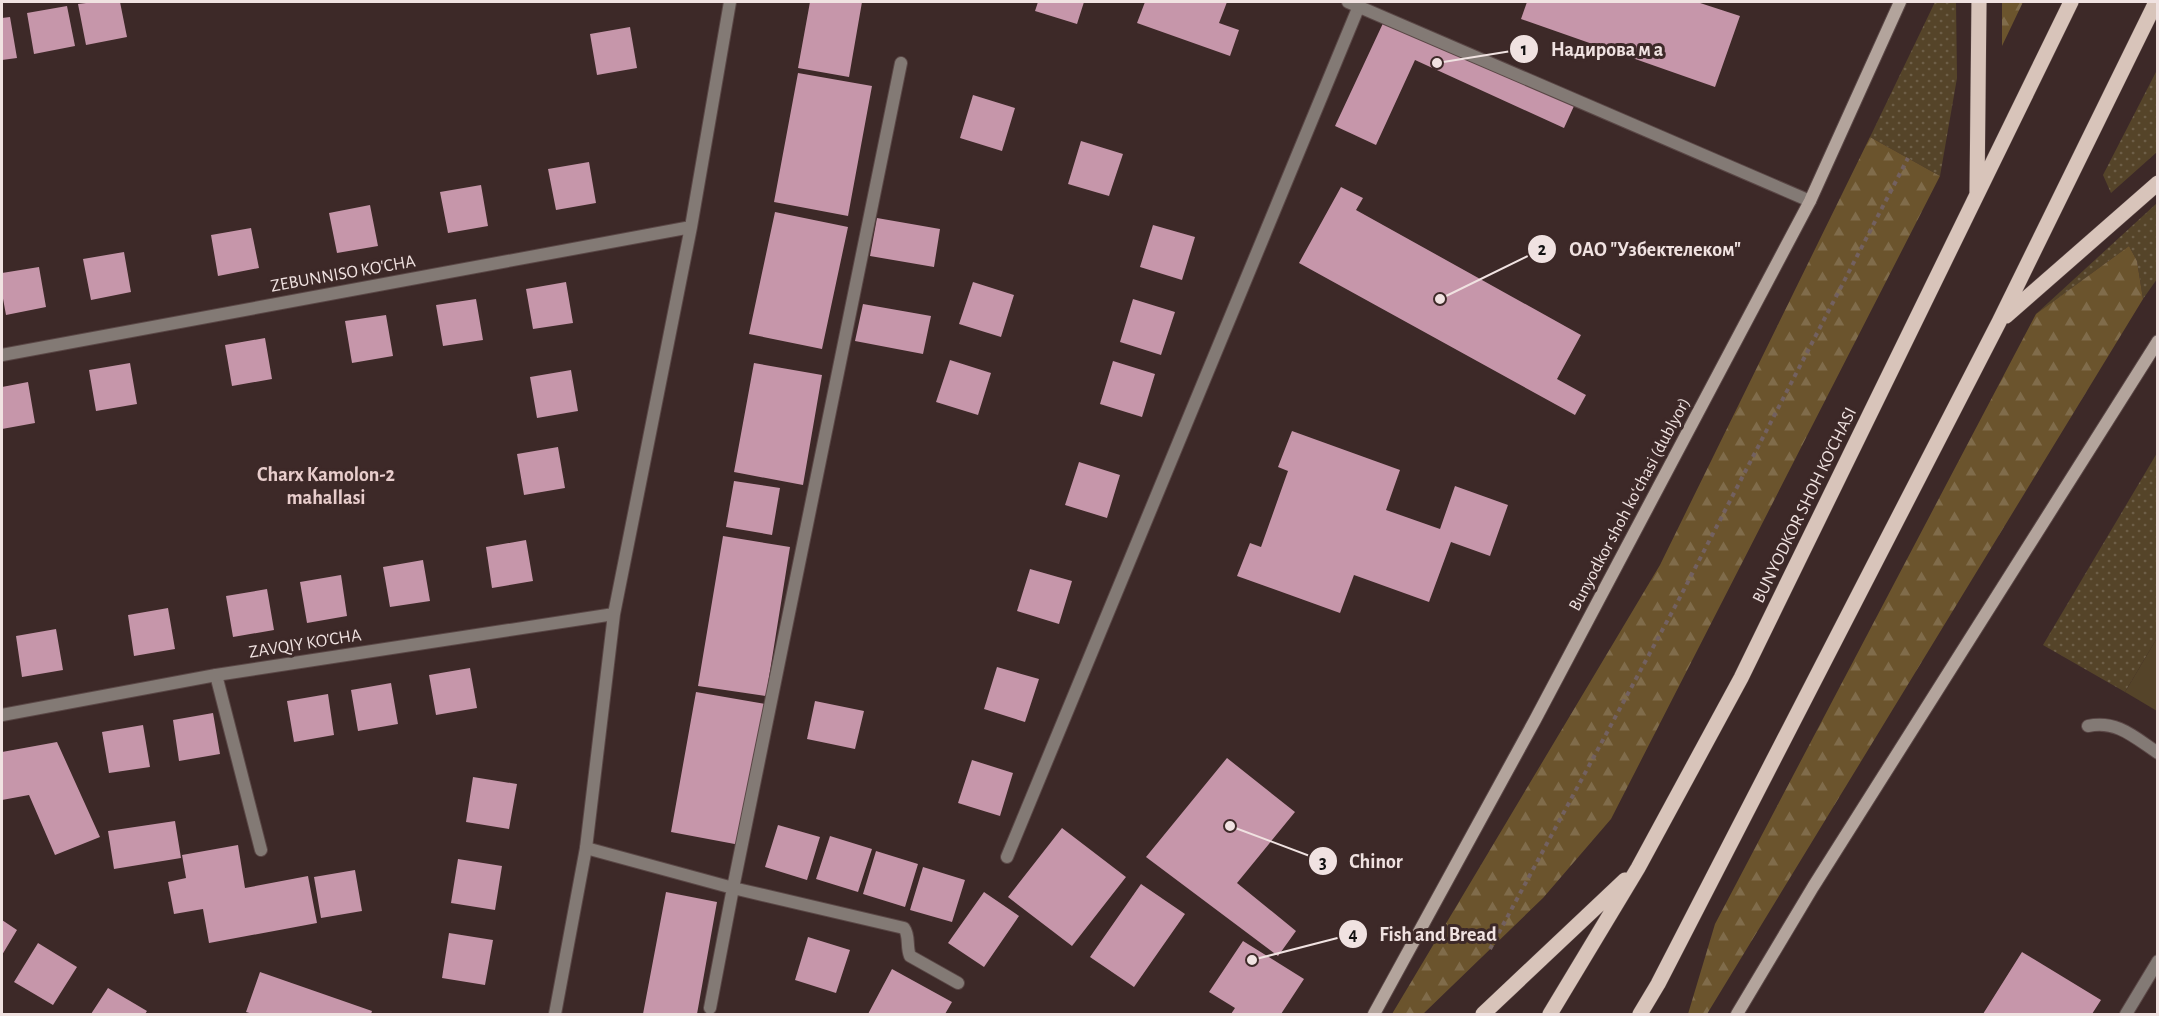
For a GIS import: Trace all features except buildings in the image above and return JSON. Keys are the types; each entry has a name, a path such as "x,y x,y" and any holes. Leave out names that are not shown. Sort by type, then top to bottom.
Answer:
{"main road":[{"path":"1977,198 1979,2"},
{"name":"BUNYODKOR SHOH KO'CHASI","path":"1550,1014 1638,868 1741,678 2071,2"},
{"path":"1640,1014 1658,984 1999,322 2156,2"},
{"path":"1999,322 2157,183"},
{"path":"1483,1014 1638,868"},
{"path":"1652,1014 1658,984"}],"street":[{"path":"555,1014 586,848 614,614 691,227 730,2"},
{"name":"Bunyodkor shoh koʻchasi (dublyor)","path":"1374,1014 1541,709 1810,201 1900,2"},
{"path":"1007,857 1354,4 1810,201"},
{"path":"710,1008 901,63"},
{"name":"ZEBUNNISO KO'CHA","path":"2,355 691,227"},
{"path":"1737,1014 1813,887 2157,341"},
{"name":"ZAVQIY KO'CHA","path":"2,715 216,675 614,614"},
{"path":"216,675 261,850"},
{"path":"2088,726 2101,723 2117,727 2157,753"},
{"path":"586,848 733,888 904,928 908,933 910,956 958,983"},
{"path":"2126,1014 2157,961"}],"path":[{"path":"1490,949 1678,601 1908,158"}],"shaded area":[{"path":"1935,2 1956,2 1957,78 1940,176 1870,137"},
{"path":"2157,70 2157,152 2111,193 2103,175"},
{"path":"2157,203 2157,279 2143,299 2137,261 2129,246 2036,314"},
{"path":"2157,453 2157,638 2125,692 2043,645"},
{"path":"2157,638 2157,711 2125,692"}],"green space":[{"path":"2002,2 2023,2 2002,46"},
{"path":"1870,137 1940,176 1611,819 1543,898 1423,1014 1392,1014 1660,565"},
{"path":"2129,246 2137,261 2143,299 1707,1014 1688,1014 1715,924 2036,314"}],"place":[{"name":"Надирова м а","path":"1437,63"},
{"name":"ОАО \"Узбектелеком\"","path":"1440,299"},
{"name":"Chinor","path":"1230,826"},
{"name":"Fish and Bread","path":"1252,960"}],"district":[{"name":"Charx Kamolon-2 mahallasi","path":"326,486"}]}
